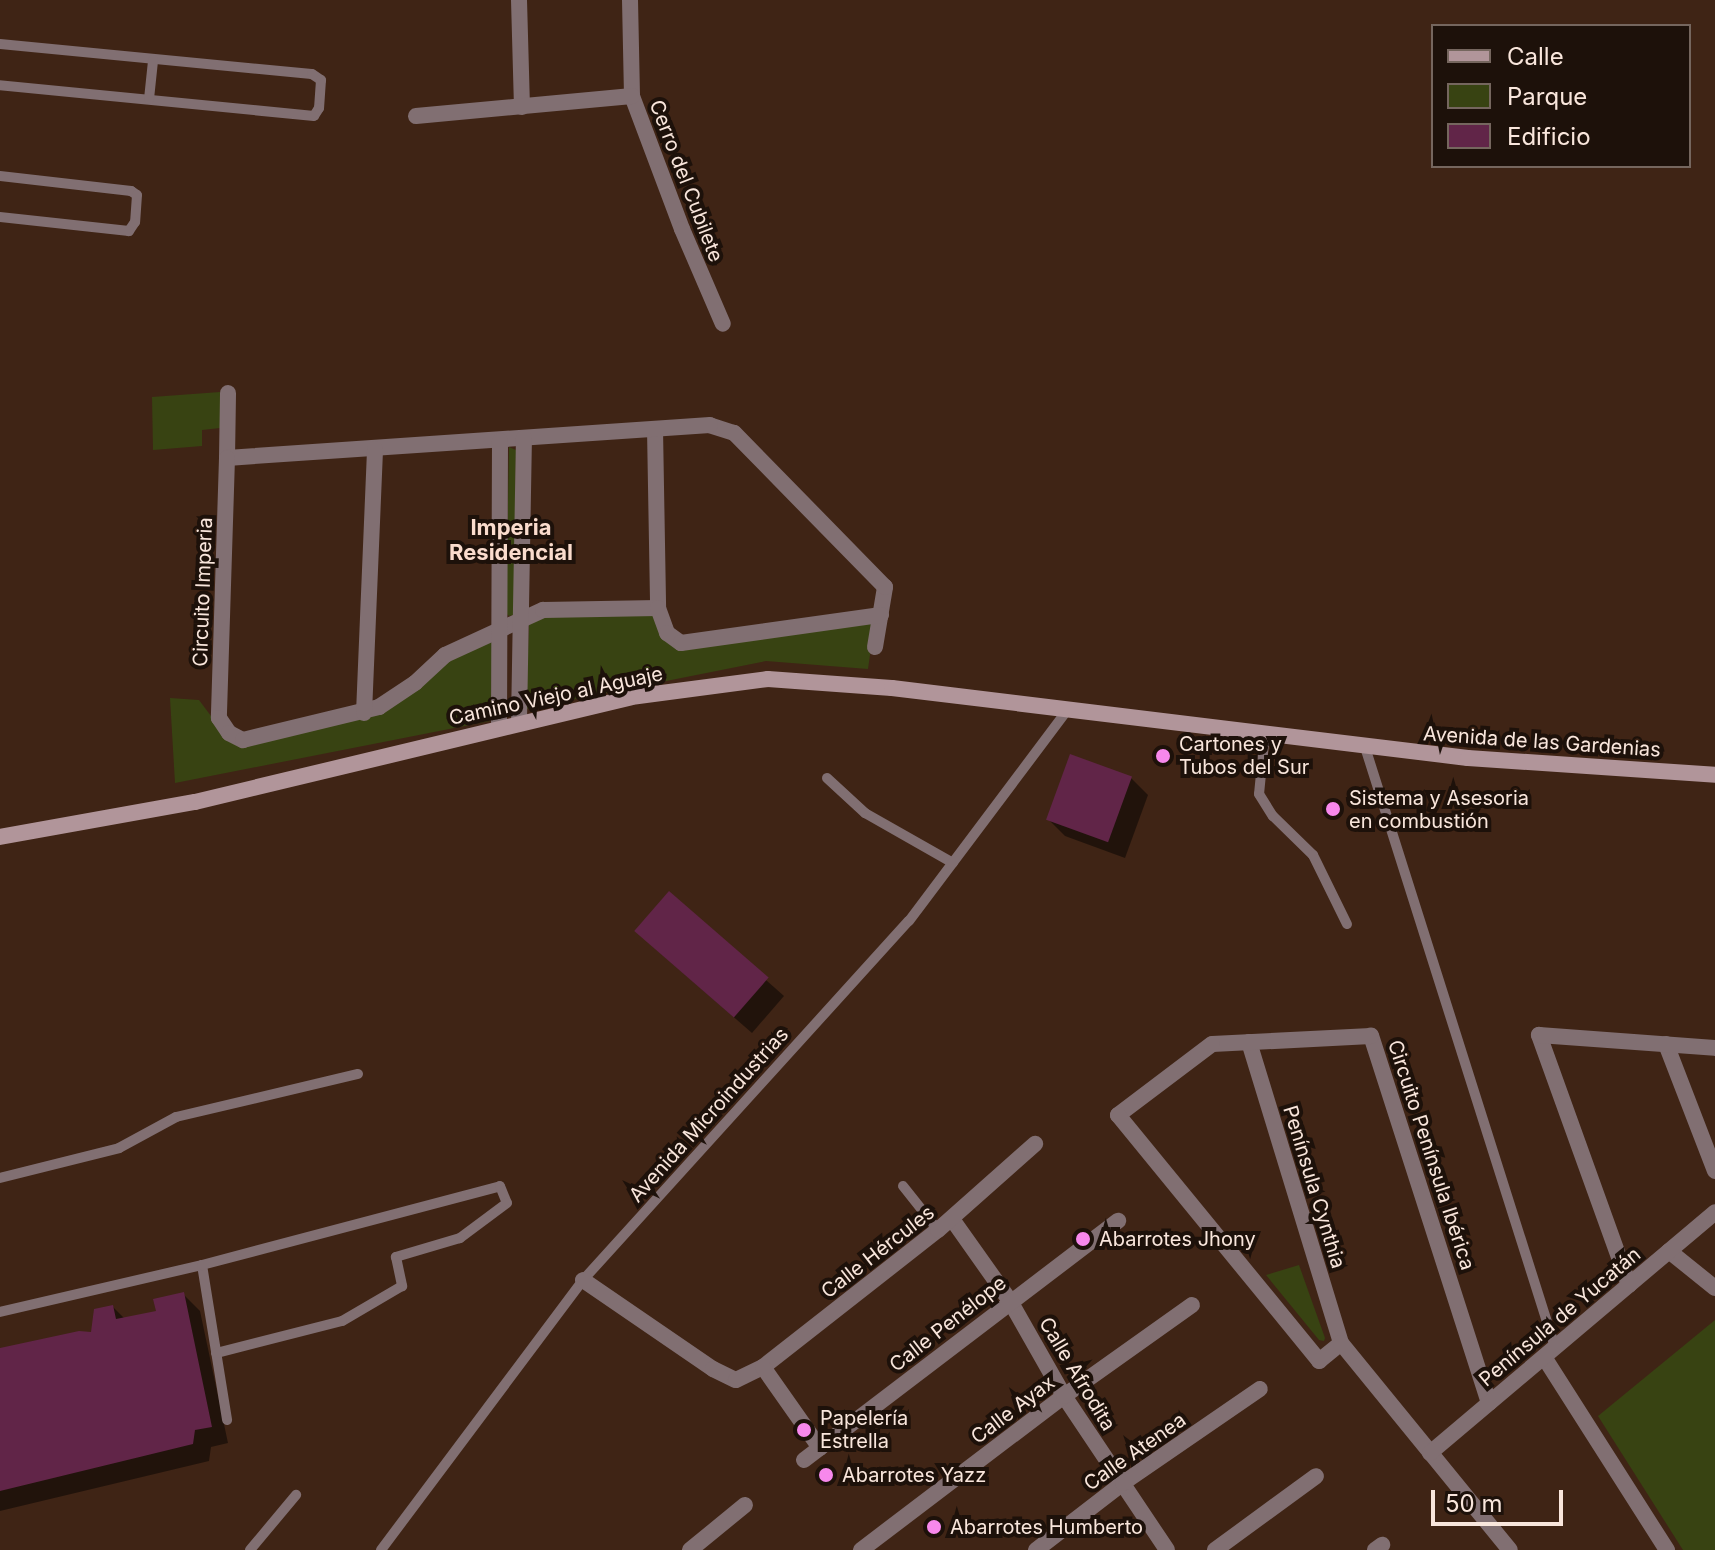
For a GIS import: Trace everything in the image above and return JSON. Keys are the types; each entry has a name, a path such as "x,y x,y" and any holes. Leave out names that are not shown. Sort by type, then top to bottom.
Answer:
{"street":[{"path":"519,0 522,107"},
{"name":"Cerro del Cubilete","path":"630,0 632,96 682,229 723,324"},
{"path":"416,116 632,96"},
{"path":"228,393 227,458 710,425 734,433 885,587 875,647"},
{"path":"655,429 658,608 667,633 681,643 881,615"},
{"path":"519,722 524,438"},
{"path":"499,727 500,441"},
{"path":"364,713 375,449"},
{"name":"Circuito Imperia","path":"227,458 219,718 229,733 243,740 364,713 397,696 445,655 543,610 658,608"},
{"name":"Camino Viejo al Aguaje","path":"0,837 195,802 631,697 768,679 892,688 1365,747"},
{"name":"Avenida de las Gardenias","path":"1365,747 1715,775"},
{"path":"1629,1285 1539,1035 1715,1048"},
{"name":"Circuito Península Ibérica","path":"1341,1343 1319,1361 1118,1115 1212,1044 1371,1036 1489,1403"},
{"name":"Península Cynthia","path":"1249,1042 1341,1343"},
{"path":"1666,1044 1715,1171"},
{"name":"Calle Hércules","path":"583,1280 713,1369 736,1380 763,1367 945,1225 1035,1144"},
{"name":"Península de Yucatán","path":"1430,1453 1715,1212"},
{"name":"Calle Penélope","path":"804,1460 1118,1221"},
{"name":"Calle Afrodita","path":"945,1225 1010,1301 1064,1396 1167,1550"},
{"path":"1669,1251 1715,1288"},
{"name":"Calle Ayax","path":"866,1546 1064,1396 1192,1305"},
{"path":"1341,1343 1510,1550"},
{"path":"1550,1352 1667,1550"},
{"path":"763,1367 820,1448"},
{"name":"Calle Atenea","path":"1036,1550 1123,1483 1260,1389"},
{"path":"1215,1550 1316,1476"},
{"path":"690,1550 745,1505"}],"lane":[{"path":"0,44 312,74 321,80 319,108 314,116 0,85"},
{"path":"149,99 153,60"},
{"path":"0,176 131,191 137,195 135,222 129,231 0,217"},
{"name":"Avenida Microindustrias","path":"381,1550 583,1280 909,921 1068,709"},
{"path":"1265,733 1259,794 1273,816 1313,855 1347,924"},
{"path":"1365,747 1550,1352"},
{"path":"827,778 865,813 953,863"},
{"path":"0,1178 119,1148 176,1117 358,1074"},
{"path":"0,1312 202,1265 500,1186 507,1203 460,1238 396,1257 402,1286 342,1321 216,1353"},
{"path":"903,1186 945,1225"},
{"path":"202,1265 227,1420"},
{"path":"250,1550 296,1495"}],"green space":[{"path":"220,392 220,428 202,430 202,446 153,450 152,397"},
{"path":"509,447 516,450 514,615 509,616 506,613"},
{"path":"653,615 661,633 679,646 875,620 868,669 766,661 526,709 529,623 543,616"},
{"path":"493,637 490,721 175,783 170,698 199,700 226,736 364,716 430,670"},
{"path":"1299,1265 1324,1341 1319,1340 1266,1275"},
{"path":"1715,1320 1715,1550 1683,1550 1598,1416"}],"building":[{"path":"1070,754 1132,777 1108,842 1046,820"},
{"path":"669,891 769,978 734,1018 634,931"},
{"path":"184,1292 212,1427 195,1430 193,1444 0,1491 0,1348 79,1331 91,1332 94,1309 113,1305 116,1319 156,1311 153,1299"}],"place":[{"name":"Cartones y Tubos del Sur","path":"1163,756"},
{"name":"Sistema y Asesoria en combustión","path":"1333,809"},
{"name":"Abarrotes Jhony","path":"1083,1239"},
{"name":"Papelería Estrella","path":"804,1430"},
{"name":"Abarrotes Yazz","path":"826,1475"},
{"name":"Abarrotes Humberto","path":"934,1527"}],"district":[{"name":"Imperia Residencial","path":"511,540"}]}
